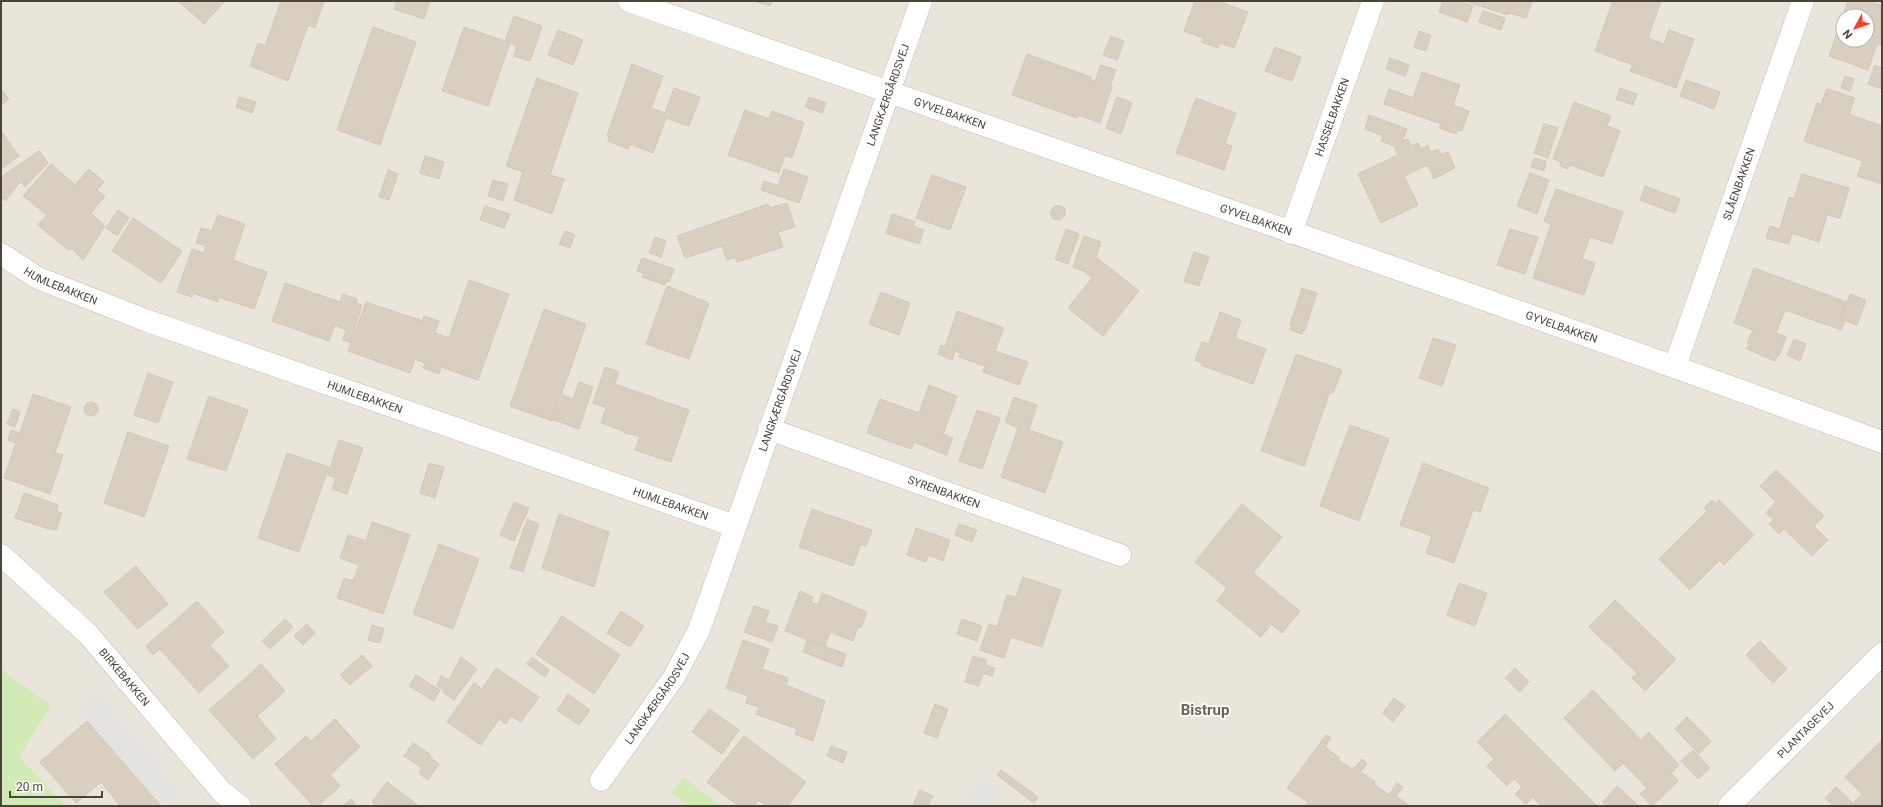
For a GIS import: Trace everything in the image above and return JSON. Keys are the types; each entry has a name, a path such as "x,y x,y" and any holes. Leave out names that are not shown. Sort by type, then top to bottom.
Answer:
{"street":[{"name":"GYVELBAKKEN","path":"629,1 888,93 1675,366 1882,442"},
{"name":"LANGKÆRGÅRDSVEJ","path":"601,780 674,677 699,630 921,1"},
{"name":"HASSELBAKKEN","path":"1291,233 1373,1"},
{"name":"SLÅENBAKKEN","path":"1675,366 1803,1"},
{"name":"HUMLEBAKKEN","path":"1,254 38,278 145,320 735,526"},
{"name":"SYRENBAKKEN","path":"770,429 1120,555"},
{"name":"BIRKEBAKKEN","path":"1,556 88,634 222,792 240,806"},
{"name":"PLANTAGEVEJ","path":"1729,806 1882,654"}],"shaded area":[{"path":"1,1 1882,1 1882,806 1,806"},
{"path":"97,694 180,791 163,806 161,806 79,710"},
{"path":"984,777 1002,791 991,806 964,806"}],"green space":[{"path":"1,669 51,706 19,756 66,806 1,806"},
{"path":"683,777 721,806 688,806 671,793"}],"building":[{"path":"178,1 225,1 204,24"},
{"path":"281,1 324,1 315,28 308,25 288,81 250,66 258,43 265,46"},
{"path":"397,1 430,1 424,19 394,9"},
{"path":"754,1 772,1 770,6"},
{"path":"1195,1 1217,1 1248,12 1234,48 1219,43 1218,48 1201,42 1203,38 1184,31"},
{"path":"1443,1 1457,1 1473,6 1467,22 1439,12"},
{"path":"1465,1 1532,1 1526,18 1509,13 1508,15"},
{"path":"1613,1 1661,1 1648,38 1664,44 1669,30 1694,39 1676,88 1630,71 1633,65 1595,51"},
{"path":"1848,1 1867,1 1882,6 1882,46 1877,44 1868,70 1829,56 1835,39 1835,48 1875,48 1875,8 1846,8"},
{"path":"1483,11 1505,18 1501,30 1479,22"},
{"path":"514,16 542,26 530,61 514,56 517,46 510,43 488,106 442,91 464,27 505,41"},
{"path":"373,27 416,42 380,145 337,130"},
{"path":"558,30 583,40 573,65 548,55"},
{"path":"1419,31 1431,35 1426,51 1414,47"},
{"path":"1111,36 1124,41 1117,60 1103,55"},
{"path":"1275,47 1301,57 1292,81 1265,71"},
{"path":"1027,54 1091,77 1091,80 1095,81 1101,65 1116,70 1100,123 1078,115 1077,118 1012,95"},
{"path":"1390,58 1409,65 1405,76 1386,69"},
{"path":"632,64 663,76 651,108 665,113 674,88 700,97 689,126 666,118 653,153 630,144 628,149 608,141 609,137 607,136"},
{"path":"1875,65 1882,68 1882,89 1868,84"},
{"path":"1422,72 1460,85 1453,105 1469,111 1462,131 1458,130 1456,134 1439,128 1441,124 1384,104 1389,89 1413,98"},
{"path":"1845,76 1854,79 1850,91 1841,88"},
{"path":"537,78 578,93 550,175 564,179 552,214 514,200 523,172 506,166"},
{"path":"1686,80 1720,92 1714,109 1680,96"},
{"path":"1620,88 1637,94 1633,105 1616,99"},
{"path":"1,89 9,99 1,105"},
{"path":"1827,89 1855,98 1849,114 1882,126 1882,184 1857,176 1863,161 1804,141 1817,103 1821,104"},
{"path":"239,97 256,102 252,113 236,107"},
{"path":"809,97 826,103 822,113 805,107"},
{"path":"1117,97 1132,103 1121,134 1106,128"},
{"path":"1196,98 1236,113 1225,144 1232,146 1224,170 1176,153"},
{"path":"1574,102 1611,116 1607,126 1620,131 1603,177 1570,165 1568,169 1560,166 1561,162 1553,159"},
{"path":"745,110 769,119 772,111 804,123 792,158 785,155 779,173 728,155"},
{"path":"1369,115 1407,129 1402,141 1408,139 1411,146 1418,143 1421,149 1428,145 1431,152 1438,149 1441,155 1448,152 1455,168 1434,179 1428,165 1404,176 1418,205 1381,223 1358,174 1398,155 1394,146 1381,141 1383,136 1365,129"},
{"path":"1544,124 1558,128 1548,158 1534,153"},
{"path":"1,131 19,156 1,169"},
{"path":"39,151 48,163 25,187 21,181 5,201 1,196 1,177"},
{"path":"425,156 444,162 439,179 420,173"},
{"path":"1534,158 1546,161 1544,171 1531,167"},
{"path":"51,164 75,185 89,169 104,182 97,190 105,196 91,213 105,226 83,260 71,248 68,250 38,225 47,215 23,196"},
{"path":"784,169 808,177 799,203 761,190 764,181 778,186"},
{"path":"388,170 398,174 389,200 379,197"},
{"path":"1530,173 1549,180 1537,214 1517,206"},
{"path":"1802,174 1849,188 1840,218 1827,215 1819,242 1792,233 1789,244 1766,238 1770,226 1780,229 1789,197 1794,199"},
{"path":"932,175 966,187 950,230 916,218"},
{"path":"493,180 508,184 503,201 488,196"},
{"path":"1645,186 1680,199 1675,213 1640,200"},
{"path":"1556,189 1623,212 1612,244 1590,237 1582,259 1595,263 1584,295 1533,278 1551,224 1544,221"},
{"path":"787,203 795,227 778,232 783,247 737,262 735,257 727,260 722,246 685,258 677,236 768,204 770,208"},
{"path":"1059,205 1065,208 1065,215 1060,220 1053,219 1050,213 1053,207"},
{"path":"485,206 510,214 504,228 480,220"},
{"path":"118,210 129,218 117,236 106,228"},
{"path":"892,214 915,222 913,226 924,230 919,244 886,233"},
{"path":"218,215 245,224 233,260 267,272 254,309 219,297 218,302 193,293 192,297 177,292 192,249 204,253 206,246 196,243 201,228 212,231"},
{"path":"133,218 182,251 161,283 112,251"},
{"path":"1066,229 1079,234 1068,264 1055,259"},
{"path":"1510,229 1538,237 1525,274 1497,265"},
{"path":"565,231 575,235 570,248 559,244"},
{"path":"1084,236 1101,242 1096,257 1139,291 1103,336 1068,308 1092,278 1083,271 1073,267"},
{"path":"655,237 666,241 661,257 649,253"},
{"path":"1194,252 1209,257 1199,286 1184,281"},
{"path":"642,258 674,269 669,282 666,281 665,285 642,277 643,273 637,271"},
{"path":"1754,268 1847,302 1840,319 1845,321 1841,330 1785,310 1776,333 1786,337 1779,356 1778,355 1775,361 1747,349 1749,343 1747,343 1753,330 1734,323"},
{"path":"469,280 509,294 478,380 441,367 439,374 423,368 425,363 415,359 410,373 348,351 366,302 423,321 424,316 439,321 435,333 449,338"},
{"path":"285,283 340,302 343,294 357,299 356,303 362,305 350,342 343,340 346,330 335,325 329,341 272,321"},
{"path":"667,286 709,303 689,359 646,344"},
{"path":"1302,288 1317,293 1305,330 1303,330 1302,334 1290,330 1292,325 1290,325"},
{"path":"881,292 910,303 899,335 869,324"},
{"path":"1850,294 1866,300 1857,325 1841,319"},
{"path":"544,309 586,324 552,421 510,406"},
{"path":"957,311 1004,328 995,351 1028,362 1019,385 983,372 985,366 959,357 961,353 955,351 952,360 938,354 941,345 945,347"},
{"path":"1220,312 1241,320 1235,338 1266,349 1253,384 1201,365 1202,363 1195,360 1202,342 1209,344"},
{"path":"1433,338 1456,345 1442,386 1419,378"},
{"path":"1794,339 1806,344 1800,361 1787,355"},
{"path":"1296,354 1342,370 1333,393 1330,392 1304,466 1261,451"},
{"path":"605,367 619,372 615,384 689,410 671,462 635,450 640,436 624,433 624,431 601,423 606,408 593,403"},
{"path":"148,373 173,382 158,423 134,415"},
{"path":"579,382 593,387 579,429 554,420 563,395 573,399"},
{"path":"929,385 957,396 943,434 953,438 946,455 914,442 911,449 867,433 880,399 919,413"},
{"path":"33,394 71,407 55,453 63,455 50,494 4,478 16,443 8,440 11,430 20,433"},
{"path":"209,396 248,410 226,471 187,459"},
{"path":"1014,397 1037,405 1029,430 1063,442 1045,493 1001,477 1018,428 1005,422"},
{"path":"91,402 96,404 98,409 96,414 91,416 86,414 84,409 86,404"},
{"path":"13,409 20,412 15,427 7,424"},
{"path":"977,410 1000,418 982,469 959,461"},
{"path":"1350,425 1389,439 1359,521 1320,506"},
{"path":"128,432 169,446 144,517 104,503"},
{"path":"339,440 363,448 347,494 332,489 336,478 328,475"},
{"path":"287,453 329,467 299,552 258,538"},
{"path":"429,463 444,467 435,498 420,493"},
{"path":"1423,463 1489,488 1480,512 1473,510 1454,563 1426,553 1432,536 1400,525"},
{"path":"1776,470 1824,516 1814,526 1828,540 1812,556 1784,529 1779,534 1769,524 1774,520 1766,513 1776,502 1760,486"},
{"path":"24,493 58,505 56,511 62,513 56,530 15,518"},
{"path":"1712,500 1715,504 1719,500 1754,535 1724,565 1720,560 1690,590 1659,559 1707,511 1704,508"},
{"path":"514,502 529,508 514,541 500,535"},
{"path":"1242,504 1282,537 1253,573 1300,611 1282,633 1271,624 1261,637 1217,601 1227,588 1195,562"},
{"path":"812,509 872,530 866,546 861,544 853,566 799,547"},
{"path":"559,514 609,532 594,587 542,568"},
{"path":"527,519 539,524 523,572 510,568"},
{"path":"372,522 410,535 383,614 337,598 344,578 353,581 359,565 340,558 348,535 366,541"},
{"path":"959,524 977,530 972,542 955,535"},
{"path":"916,528 950,540 943,561 928,555 926,562 907,555"},
{"path":"439,544 479,559 453,629 413,614"},
{"path":"136,566 168,604 138,629 104,592"},
{"path":"1023,577 1061,590 1042,647 1011,637 1004,658 980,650 989,624 997,627 1007,595 1016,597"},
{"path":"1459,583 1487,593 1475,626 1447,615"},
{"path":"800,591 813,597 811,602 818,605 822,593 867,612 861,628 858,627 853,641 830,632 825,646 785,631"},
{"path":"1615,600 1676,659 1645,691 1632,678 1637,673 1589,627"},
{"path":"197,601 224,632 210,645 229,666 199,693 160,649 153,655 146,646"},
{"path":"754,606 769,611 765,622 778,626 772,642 744,632"},
{"path":"621,611 644,626 630,647 607,633"},
{"path":"562,616 620,655 594,694 536,654"},
{"path":"285,619 293,627 270,649 262,641"},
{"path":"962,619 982,626 977,641 957,634"},
{"path":"307,624 315,633 303,645 294,636"},
{"path":"372,625 384,629 380,643 368,640"},
{"path":"743,640 769,649 762,669 788,678 786,685 825,701 813,741 795,734 797,729 756,714 759,707 746,703 748,696 726,688"},
{"path":"807,640 846,654 842,667 803,652"},
{"path":"1760,641 1787,669 1773,683 1746,655"},
{"path":"362,655 372,666 350,685 340,675"},
{"path":"973,656 986,660 985,665 995,668 992,676 983,673 979,686 965,682"},
{"path":"461,657 477,669 454,700 443,692 444,690 437,686 441,676 449,680"},
{"path":"532,657 549,670 545,677 527,664"},
{"path":"261,664 285,691 257,716 276,739 253,759 209,710"},
{"path":"496,668 539,697 521,722 511,716 506,724 499,719 481,745 447,722 474,683 482,689"},
{"path":"1515,668 1529,682 1520,692 1505,678"},
{"path":"416,675 440,690 434,701 409,686"},
{"path":"1593,690 1641,740 1649,732 1679,765 1671,773 1678,781 1652,806 1640,794 1647,788 1623,763 1615,771 1564,718"},
{"path":"568,694 590,710 579,725 557,710"},
{"path":"1394,698 1405,706 1393,722 1383,713"},
{"path":"935,704 948,709 937,738 924,733"},
{"path":"709,709 739,730 722,754 692,732"},
{"path":"1505,714 1597,806 1541,806 1533,797 1526,804 1515,794 1522,787 1514,779 1507,786 1487,766 1494,759 1477,742"},
{"path":"1687,717 1711,741 1699,754 1675,729"},
{"path":"335,719 360,747 330,775 340,786 318,806 313,806 275,764 306,736 311,741"},
{"path":"87,721 161,806 120,806 101,782 76,803 40,762"},
{"path":"1326,735 1331,738 1325,747 1340,758 1338,760 1352,769 1354,767 1355,768 1362,759 1367,763 1361,772 1389,795 1397,783 1403,787 1396,796 1410,806 1306,805 1308,802 1287,788"},
{"path":"744,736 806,782 788,806 767,806 758,800 754,806 739,806 707,782"},
{"path":"1882,740 1882,806 1834,806 1825,798 1836,787 1853,803 1862,794 1845,777"},
{"path":"413,743 431,755 430,757 439,764 428,780 419,773 422,768 404,756"},
{"path":"831,746 847,752 843,763 827,756"},
{"path":"1693,750 1710,768 1698,779 1681,761"},
{"path":"1001,770 1038,797 1034,803 997,775"},
{"path":"387,782 419,806 378,806 372,802"},
{"path":"1617,786 1639,806 1608,806 1603,802"},
{"path":"920,790 933,796 928,806 913,805"},
{"path":"351,799 357,806 343,806"}],"district":[{"name":"Bistrup","path":"1205,710"}]}
